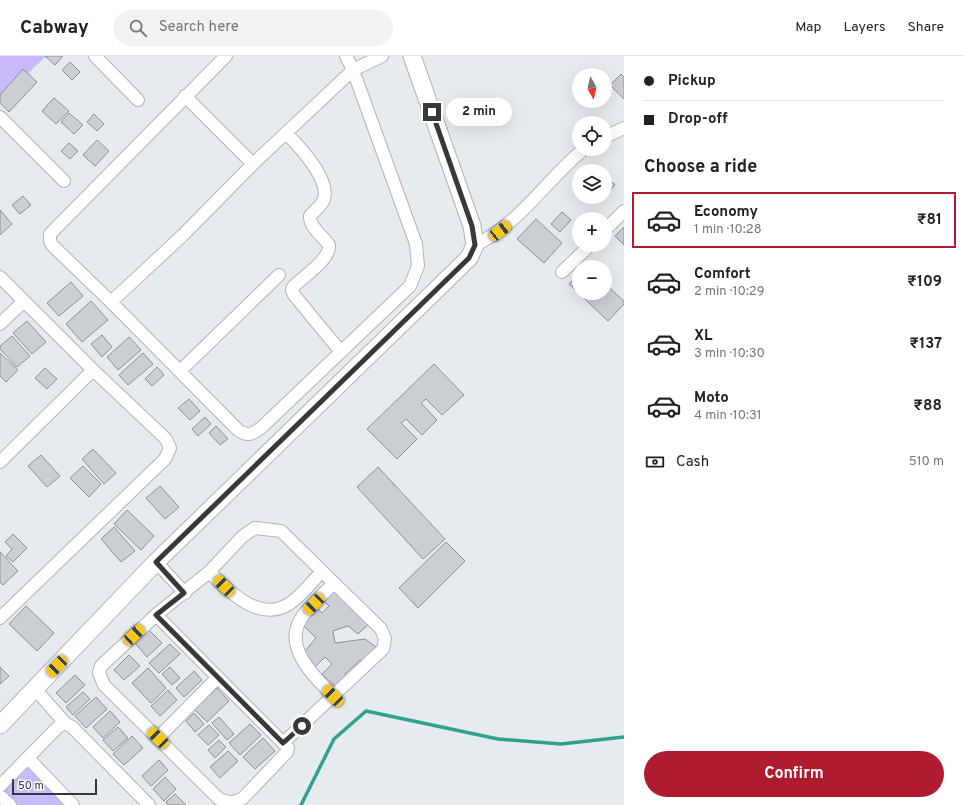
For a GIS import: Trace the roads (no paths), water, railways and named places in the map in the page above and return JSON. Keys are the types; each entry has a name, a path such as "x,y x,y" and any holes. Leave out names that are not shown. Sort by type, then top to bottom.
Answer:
{"street":[{"path":"95,56 138,100"},
{"path":"226,56 50,234 50,241 52,245 238,430 243,434 248,435 254,434 262,427 410,286 418,266 416,244 353,70 346,56"},
{"path":"111,302 183,235 253,164 353,70 382,56"},
{"path":"0,726 156,562 469,258 475,245 472,226 412,56"},
{"path":"186,96 253,164"},
{"path":"0,118 64,181"},
{"path":"612,133 624,128"},
{"path":"286,133 309,160 324,185 324,200 310,216 310,220 312,225 330,248 326,257 297,283 292,290 294,295 341,352"},
{"path":"475,245 492,237 508,225 577,156"},
{"path":"612,223 624,211"},
{"path":"562,272 583,252"},
{"path":"180,371 279,275"},
{"path":"0,277 93,370 166,439 170,448 166,459 0,618"},
{"path":"0,324 24,301"},
{"path":"0,462 93,370"},
{"path":"156,615 218,677 283,743 288,748 288,752 243,798 236,802 228,803 219,799 104,685 99,673 101,666 156,615 209,572 243,536 255,528 281,531 381,629 385,639 383,649 283,743"},
{"path":"156,562 184,593"},
{"path":"209,572 236,597 248,604 268,610 279,608 289,603 322,571"},
{"path":"333,696 308,670 300,658 296,634 303,615 334,583"},
{"path":"158,738 218,677"},
{"path":"35,689 65,723 72,727 143,803"},
{"path":"0,786 58,727 65,723"},
{"path":"28,758 73,805"},
{"path":"0,796 10,805"}],"waterway":[{"path":"301,805 334,739 366,711 498,739 561,744 624,737"}]}
